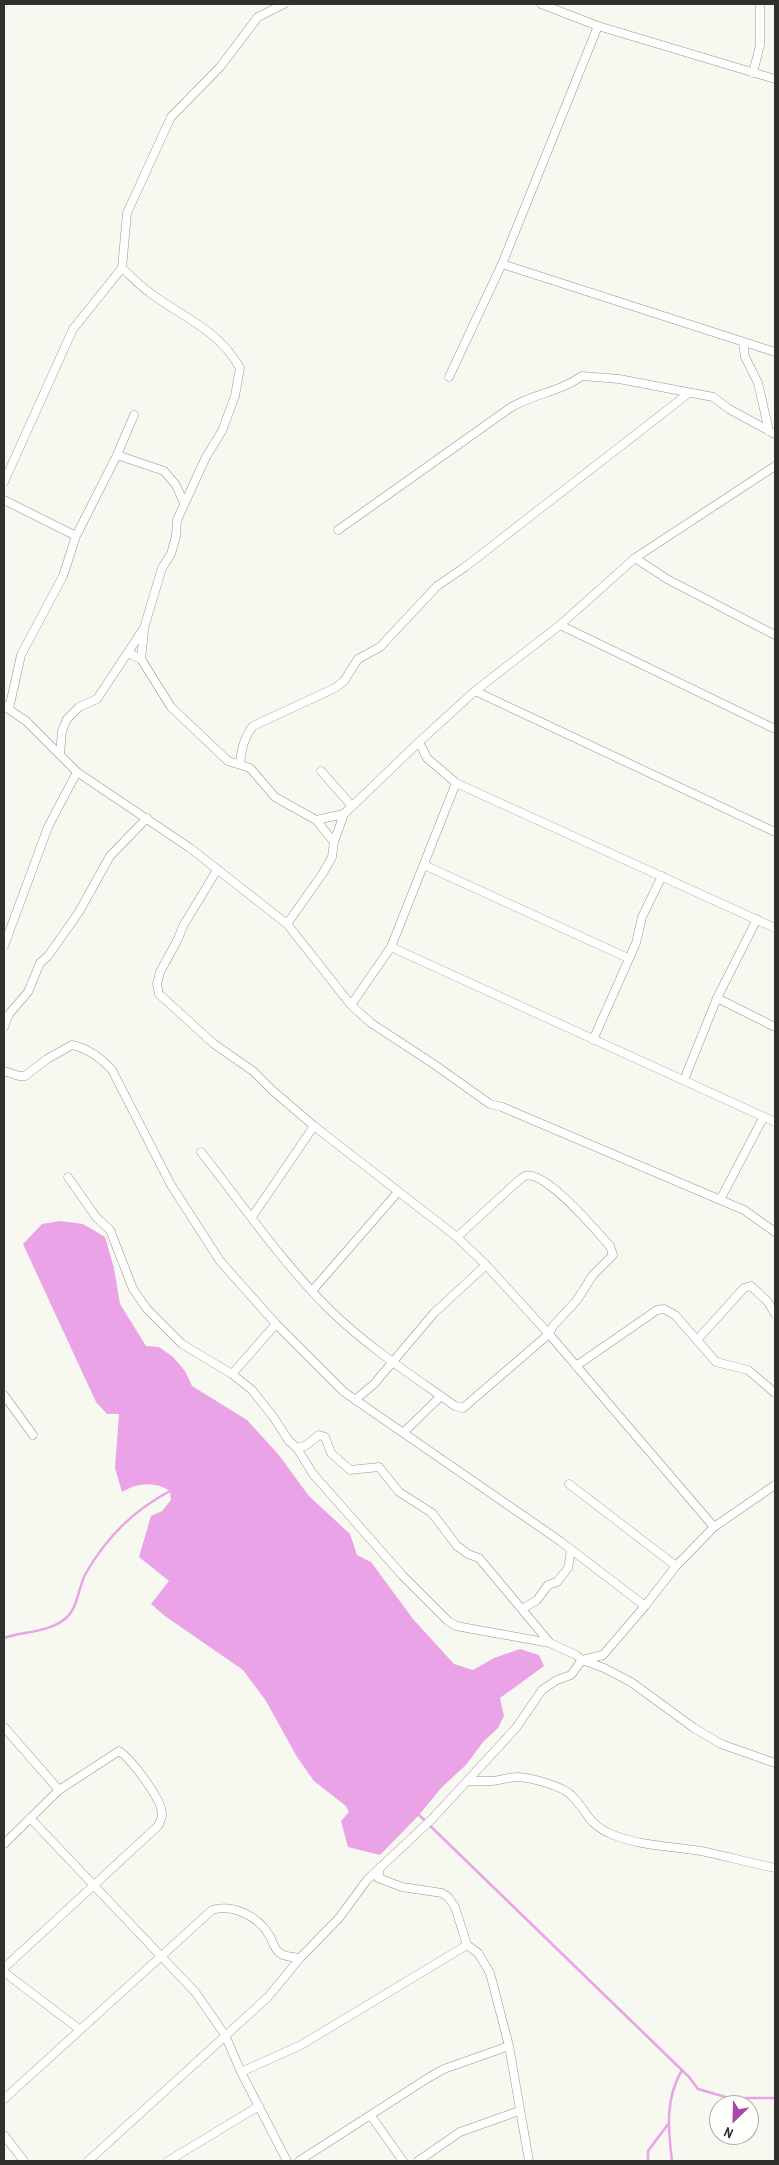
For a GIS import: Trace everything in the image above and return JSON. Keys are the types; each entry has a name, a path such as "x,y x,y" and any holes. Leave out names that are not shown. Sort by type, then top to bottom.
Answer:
{"street":[{"path":"4,482 73,329 122,268 127,213 171,117 220,67 258,17 284,4"},
{"path":"540,4 598,26 775,80"},
{"path":"753,73 760,45 760,4"},
{"path":"449,377 502,264 598,26"},
{"path":"502,264 775,352"},
{"path":"122,268 149,292 203,326 220,342 240,368 236,396 222,431 206,457 177,520 176,536 171,554 162,568 144,628 141,658 171,707 228,761 250,768 275,797 316,820 334,842"},
{"path":"743,342 745,357 758,383 772,432"},
{"path":"338,530 510,408 520,402 573,382 582,376 619,379 713,397 729,409 772,432"},
{"path":"240,764 247,732 253,726 335,688 344,681 358,659 380,647 401,622 438,586 689,393"},
{"path":"134,414 117,455 76,536 62,576 21,655 6,708 26,722 77,772 190,848 287,924 351,1004 371,1023 490,1104 614,1153 744,1210 775,1232"},
{"path":"117,455 164,470 176,485 184,503"},
{"path":"287,924 332,857 334,842 344,814 419,742 475,691 560,625 635,558 775,466"},
{"path":"4,500 76,536"},
{"path":"635,558 667,579 775,635"},
{"path":"560,625 775,729"},
{"path":"60,754 62,731 67,719 79,707 97,699 144,628"},
{"path":"128,653 141,658"},
{"path":"475,691 775,832"},
{"path":"419,742 426,758 456,783 775,928"},
{"path":"322,771 352,806"},
{"path":"4,946 48,827 77,772"},
{"path":"351,1004 391,947 456,783"},
{"path":"316,820 344,814"},
{"path":"4,1027 9,1014 28,992 40,963 48,956 79,912 110,856 146,818"},
{"path":"424,865 628,958"},
{"path":"217,870 183,926 160,972 157,984 159,994 214,1044 253,1071 314,1126 457,1237 486,1265 549,1334 714,1527"},
{"path":"593,1040 636,943 642,917 662,876"},
{"path":"684,1080 717,998 757,919"},
{"path":"391,947 684,1080 762,1118 775,1122"},
{"path":"717,998 775,1026"},
{"path":"4,1071 25,1076 47,1059 72,1045 82,1047 104,1061 112,1070 171,1185 220,1261 276,1324 344,1392 571,1550 646,1606"},
{"path":"720,1200 762,1118"},
{"path":"252,1216 314,1126"},
{"path":"201,1152 312,1291 333,1312 392,1362 455,1406 463,1408 549,1334 553,1326 577,1300 593,1275 613,1255 610,1246 555,1189 531,1176 525,1176 518,1180 457,1237"},
{"path":"68,1177 96,1217 110,1230 133,1289 147,1308 182,1344 232,1374 252,1390 289,1441 297,1448 312,1474 403,1576 448,1621 456,1626 550,1643 631,1682 694,1728 721,1744 775,1763"},
{"path":"312,1291 398,1192"},
{"path":"355,1400 374,1384 434,1313 486,1265"},
{"path":"697,1340 744,1288 751,1286 768,1302 775,1314"},
{"path":"576,1366 657,1310 664,1309 675,1315 716,1362 748,1370 775,1392"},
{"path":"232,1374 276,1324"},
{"path":"4,1395 33,1436"},
{"path":"403,1432 441,1396"},
{"path":"297,1448 305,1446 319,1435 325,1437 331,1453 350,1470 379,1467 399,1492 432,1513 447,1536 457,1546 479,1558 550,1643"},
{"path":"569,1484 676,1566"},
{"path":"88,2161 268,1997 380,1867 432,1819 516,1728 542,1690 557,1680 571,1674 582,1660 603,1655 646,1606 676,1566 714,1527 775,1485"},
{"path":"522,1609 537,1600 548,1585 557,1582 568,1568 571,1550"},
{"path":"4,1727 59,1790"},
{"path":"4,1844 59,1790 119,1751 126,1756 142,1775 160,1808 162,1816 158,1826 4,1968"},
{"path":"469,1780 494,1781 521,1777 558,1787 566,1790 580,1804 586,1816 596,1826 610,1834 633,1842 701,1851 775,1868"},
{"path":"30,1818 196,1993 225,2035 241,2072 287,2161"},
{"path":"380,1867 378,1878 388,1882 442,1893 448,1897 455,1907 467,1945 478,1953 490,1973 509,2046 528,2161"},
{"path":"4,2099 212,1910 220,1908 238,1910 257,1922 268,1933 276,1950 282,1955 300,1958"},
{"path":"241,2072 301,2045 467,1945"},
{"path":"4,1972 79,2029"},
{"path":"299,2161 444,2069 509,2046"},
{"path":"168,2161 259,2106"},
{"path":"418,2161 460,2132 519,2111"},
{"path":"371,2116 403,2161"},
{"path":"4,2135 24,2161"}],"shaded area":[{"path":"60,1221 83,1224 105,1237 114,1268 120,1304 146,1346 159,1347 173,1357 185,1371 192,1386 247,1420 278,1454 309,1496 350,1534 357,1555 371,1562 413,1619 454,1664 473,1670 494,1658 520,1649 539,1655 544,1666 500,1698 504,1716 498,1728 483,1742 466,1765 442,1787 419,1815 380,1855 348,1847 341,1821 349,1812 346,1806 314,1781 297,1757 266,1701 243,1670 165,1616 151,1604 169,1581 139,1557 151,1516 162,1511 171,1500 170,1491 146,1484 122,1492 115,1468 119,1414 107,1414 96,1402 23,1244 42,1224"}],"waterway":[{"path":"4,1638 44,1629 66,1618 73,1609 86,1573 102,1548 133,1516 170,1491"},
{"path":"419,1815 689,2077 698,2089 729,2098 775,2098"},
{"path":"672,2161 669,2138 670,2103 682,2070"},
{"path":"648,2161 648,2151 669,2123"}]}
